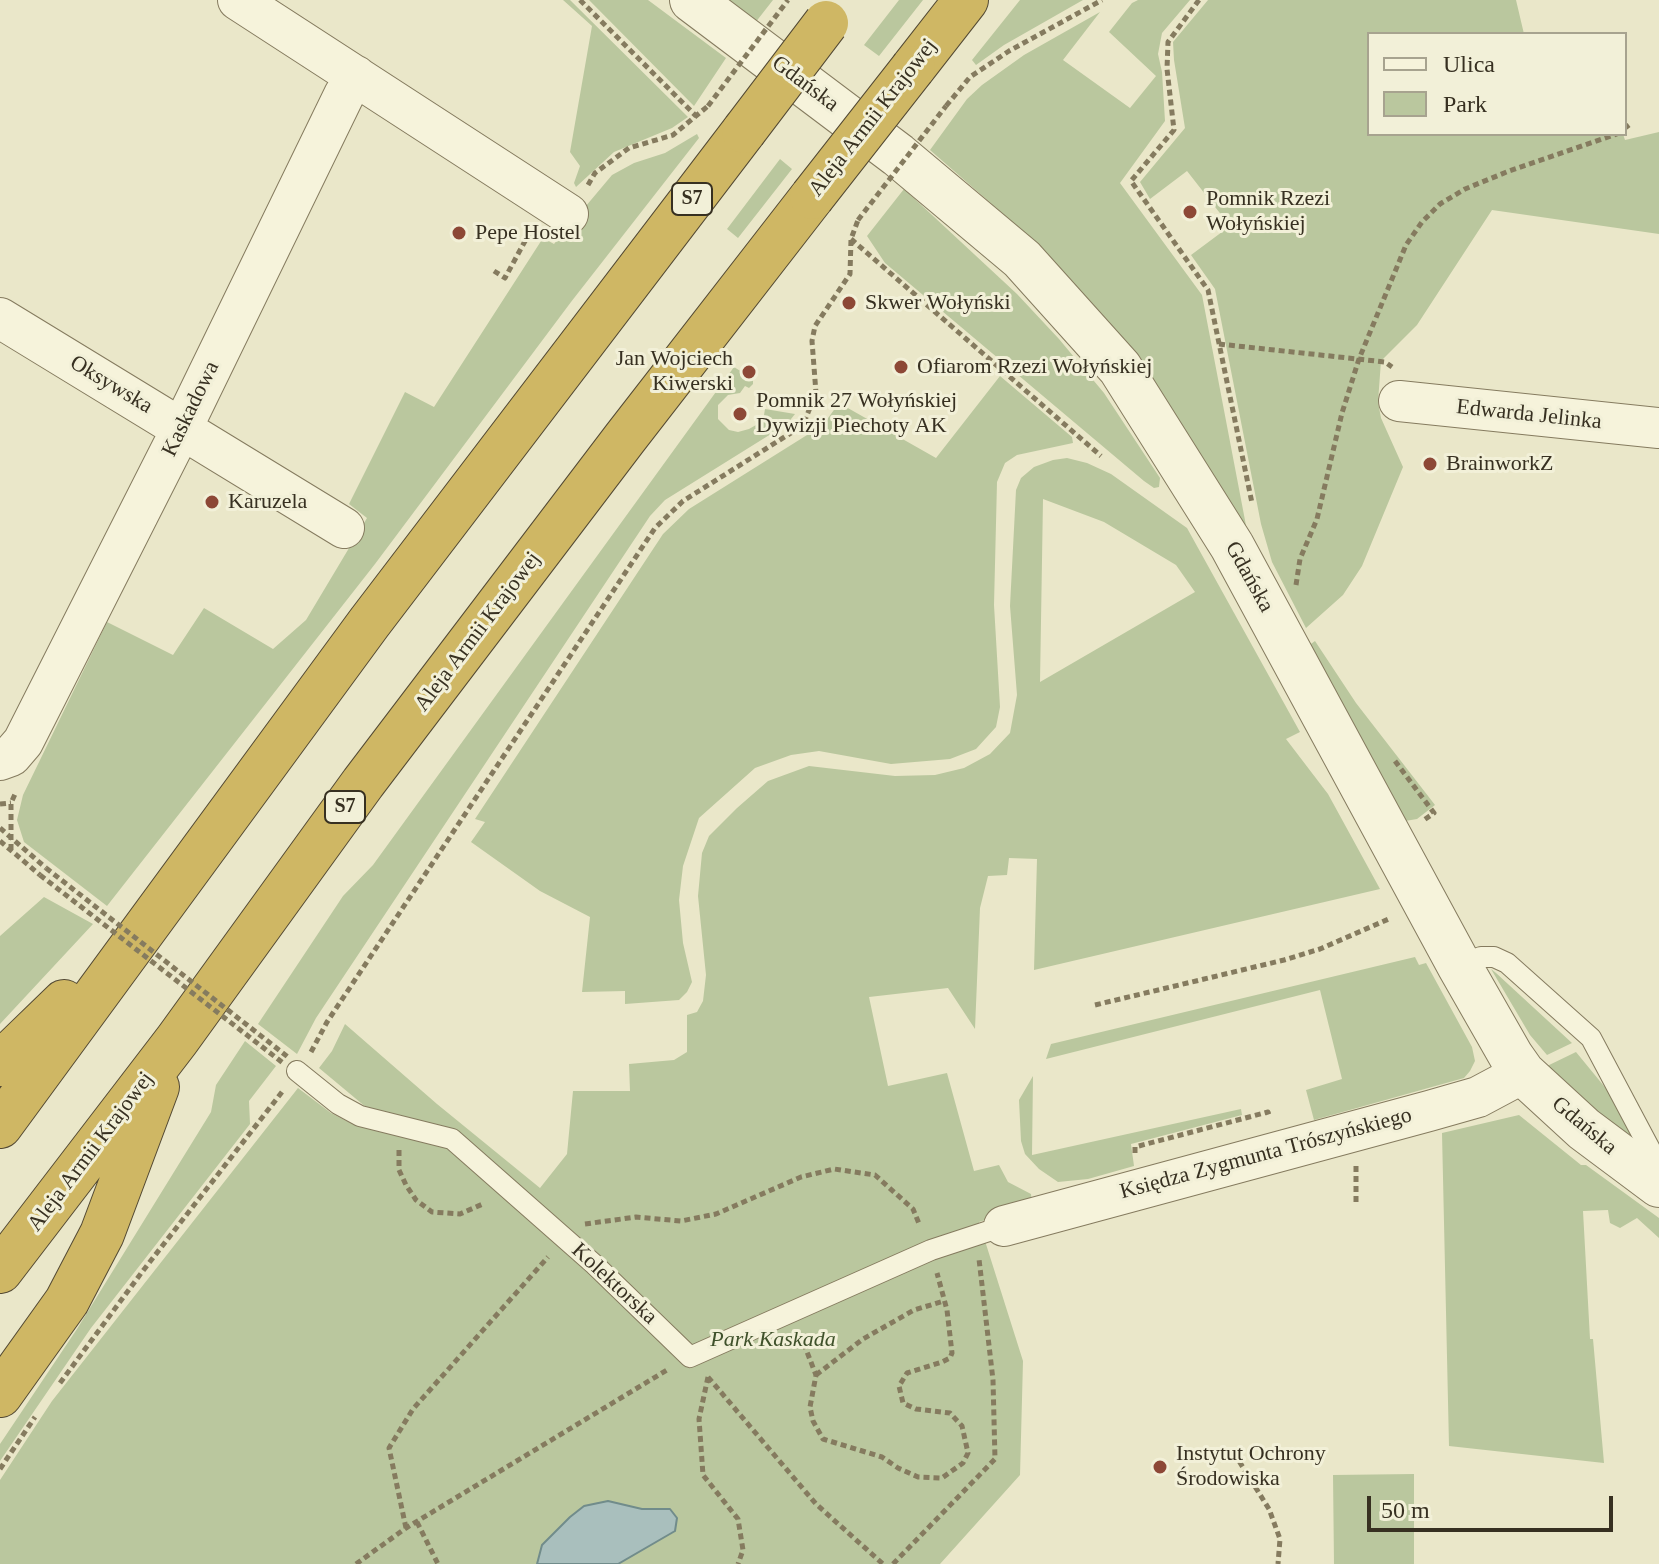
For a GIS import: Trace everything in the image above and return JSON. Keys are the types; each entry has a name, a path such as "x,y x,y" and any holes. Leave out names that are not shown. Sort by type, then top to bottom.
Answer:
{"highway":[{"name":"Aleja Armii Krajowej","path":"0,1271 177,1040 363,783 625,438 966,0"},
{"name":"S7","path":"0,1126 369,623 835,11"},
{"path":"0,1064 152,917"},
{"path":"19,1403 102,1234 177,1040"}],"street":[{"path":"238,0 568,214"},
{"name":"Gdańska","path":"692,0 898,155 1022,259 1120,368 1232,546 1459,965 1523,1073 1584,1129 1659,1185"},
{"name":"Kaskadowa","path":"11,751 182,428 356,76"},
{"name":"Oksywska","path":"0,318 344,528"},
{"name":"Edwarda Jelinka","path":"1399,401 1659,428"},
{"name":"Księdza Zygmunta Trószyńskiego","path":"990,1231 1478,1097 1523,1073"}],"lane":[{"path":"1459,965 1481,957 1494,957 1507,963 1591,1038 1659,1166"},
{"name":"Kolektorska","path":"289,1064 360,1116 452,1139 595,1265 690,1357"},
{"path":"690,1357 931,1250 990,1231"}],"path":[{"path":"580,0 696,116"},
{"path":"568,214 595,173 629,148 673,135 708,106 788,0"},
{"path":"57,1386 289,1064 314,1047 327,1022 655,528 683,501 794,431 805,420 816,393 812,341 815,326 850,274 851,239 858,220 970,77 1009,51 1102,0"},
{"path":"1199,0 1168,42 1167,69 1174,130 1131,181 1208,290 1254,515"},
{"path":"1294,595 1300,559 1317,519 1342,413 1359,359 1406,245 1440,204 1465,189 1611,136"},
{"path":"494,271 505,278 530,231"},
{"path":"851,239 1101,456"},
{"path":"1219,344 1385,362"},
{"path":"0,804 11,803"},
{"path":"0,828 289,1064"},
{"path":"0,841 40,875 289,1064"},
{"path":"1095,1005 1284,960 1320,949 1394,917"},
{"path":"412,1130 402,1140 397,1154 399,1170 416,1200 432,1212 460,1214 483,1204 495,1194 498,1179"},
{"path":"1356,1164 1356,1205"},
{"path":"893,1564 995,1459 990,1231"},
{"path":"791,1312 816,1375 810,1407 813,1421 823,1439 882,1457 918,1477 942,1478 963,1463 968,1453 962,1426 950,1413 916,1409 903,1403 899,1386 907,1373 950,1358 951,1338 931,1250"},
{"path":"816,1375 863,1339 914,1310 944,1301"},
{"path":"356,1564 417,1522 623,1394 690,1357 816,1504 883,1564"},
{"path":"708,1377 699,1419 703,1475 738,1519 743,1550 738,1564"},
{"path":"0,1469 19,1403"},
{"path":"1234,1453 1269,1509 1280,1539 1278,1564"},
{"path":"417,1522 438,1564"}],"green space":[{"path":"563,0 570,0 688,117 672,128 614,152 576,187 574,183 580,166 570,152 592,26"},
{"path":"589,0 648,0 726,58 694,106"},
{"path":"725,0 773,0 755,23"},
{"path":"899,0 923,0 879,56 864,45"},
{"path":"1020,0 1083,0 1004,45 976,65 972,60"},
{"path":"1138,0 1190,0 1162,33 1158,54 1165,121 1120,183 1202,295 1248,536 1165,397 1112,327 1034,241 930,150 967,99 982,85 1024,55 1100,12 1063,60 1130,108 1156,76 1109,32 1132,3"},
{"path":"1208,0 1516,0 1524,32 1367,32 1367,136 1624,136 1625,140 1659,132 1659,234 1492,210 1417,325 1381,361 1378,402 1381,418 1403,467 1362,566 1343,595 1306,628 1272,562 1261,524 1215,289 1191,255 1230,226 1187,171 1150,199 1140,182 1185,128 1173,42"},
{"path":"697,134 699,138 571,302 375,564 107,906 24,842 17,820 23,795 107,622 173,655 204,608 273,649 306,620 367,518 349,504 405,392 434,407 543,238 554,244 612,175 634,163 665,153"},
{"path":"780,159 792,169 738,238 727,229"},
{"path":"904,189 1017,294 1059,339 1104,393 1160,478 1159,487 1154,488 1144,481 885,263 867,236"},
{"path":"734,367 753,379 753,384 749,388 745,386 740,393 728,395 718,405 718,419 729,430 738,432 763,421 765,409 795,414 787,424 665,500 650,516 316,1018 297,1054 258,1024 343,896 373,865"},
{"path":"1000,376 1072,437 1073,443 1017,455 1005,463 997,482 994,605 1000,707 996,727 976,749 950,759 891,764 819,751 791,755 755,768 699,818 683,866 679,900 683,943 692,982 687,992 679,1000 625,1004 625,991 582,992 590,917 540,891 471,842 485,822 475,819 663,534 689,509 823,425 839,403 936,458"},
{"name":"Park Kaskada","path":"1067,458 1111,474 1187,528 1300,732 1286,739 1328,794 1380,889 1034,970 1037,859 1009,858 1007,875 988,876 980,908 975,1029 948,988 869,997 888,1086 947,1073 974,1171 999,1165 1008,1182 1031,1194 1032,1205 979,1222 1023,1361 1020,1475 940,1564 0,1564 0,1480 52,1401 298,1088 331,1113 354,1125 367,1108 319,1068 332,1051 345,1024 540,1188 567,1154 573,1091 630,1091 629,1064 674,1060 687,1052 687,1015 697,1012 703,1001 706,975 698,896 702,853 709,836 737,808 768,781 809,766 895,776 935,775 964,768 990,754 1010,733 1017,695 1010,606 1016,490 1021,478 1034,467","holes":["1043,499 1104,522 1176,565 1195,592 1040,682"]},
{"path":"1315,641 1356,703 1435,805 1417,819 1405,821 1308,646"},
{"path":"44,897 93,924 0,1024 0,936"},
{"path":"1415,957 1419,965 1426,963 1472,1047 1475,1061 1464,1078 1314,1120 1306,1090 1342,1079 1320,990 1046,1059 1051,1044"},
{"path":"1491,969 1572,1043 1547,1055 1530,1035"},
{"path":"245,1041 276,1066 249,1101 250,1124 91,1328 0,1461 0,1444 77,1329 211,1112 216,1085"},
{"path":"1576,1052 1608,1091 1645,1148 1609,1126 1545,1067"},
{"path":"1033,1076 1032,1155 1241,1109 1242,1115 1131,1144 1134,1166 1088,1179 1058,1182 1025,1154 1021,1141 1019,1100"},
{"path":"1519,1115 1581,1165 1586,1165 1659,1218 1659,1238 1637,1218 1620,1228 1610,1223 1608,1210 1583,1211 1590,1339 1593,1339 1604,1463 1449,1446 1442,1133"},
{"path":"1414,1474 1414,1564 1334,1564 1333,1475"}],"water":[{"path":"608,1501 642,1509 670,1509 677,1518 675,1531 618,1564 537,1564 542,1545 570,1517 584,1506"}],"place":[{"name":"Pomnik Rzezi Wołyńskiej","path":"1190,212"},
{"name":"Pepe Hostel","path":"459,233"},
{"name":"Skwer Wołyński","path":"849,303"},
{"name":"Ofiarom Rzezi Wołyńskiej","path":"901,367"},
{"name":"Jan Wojciech Kiwerski","path":"749,372"},
{"name":"Pomnik 27 Wołyńskiej Dywizji Piechoty AK","path":"740,414"},
{"name":"BrainworkZ","path":"1430,464"},
{"name":"Karuzela","path":"212,502"},
{"name":"Instytut Ochrony Środowiska","path":"1160,1467"}]}
